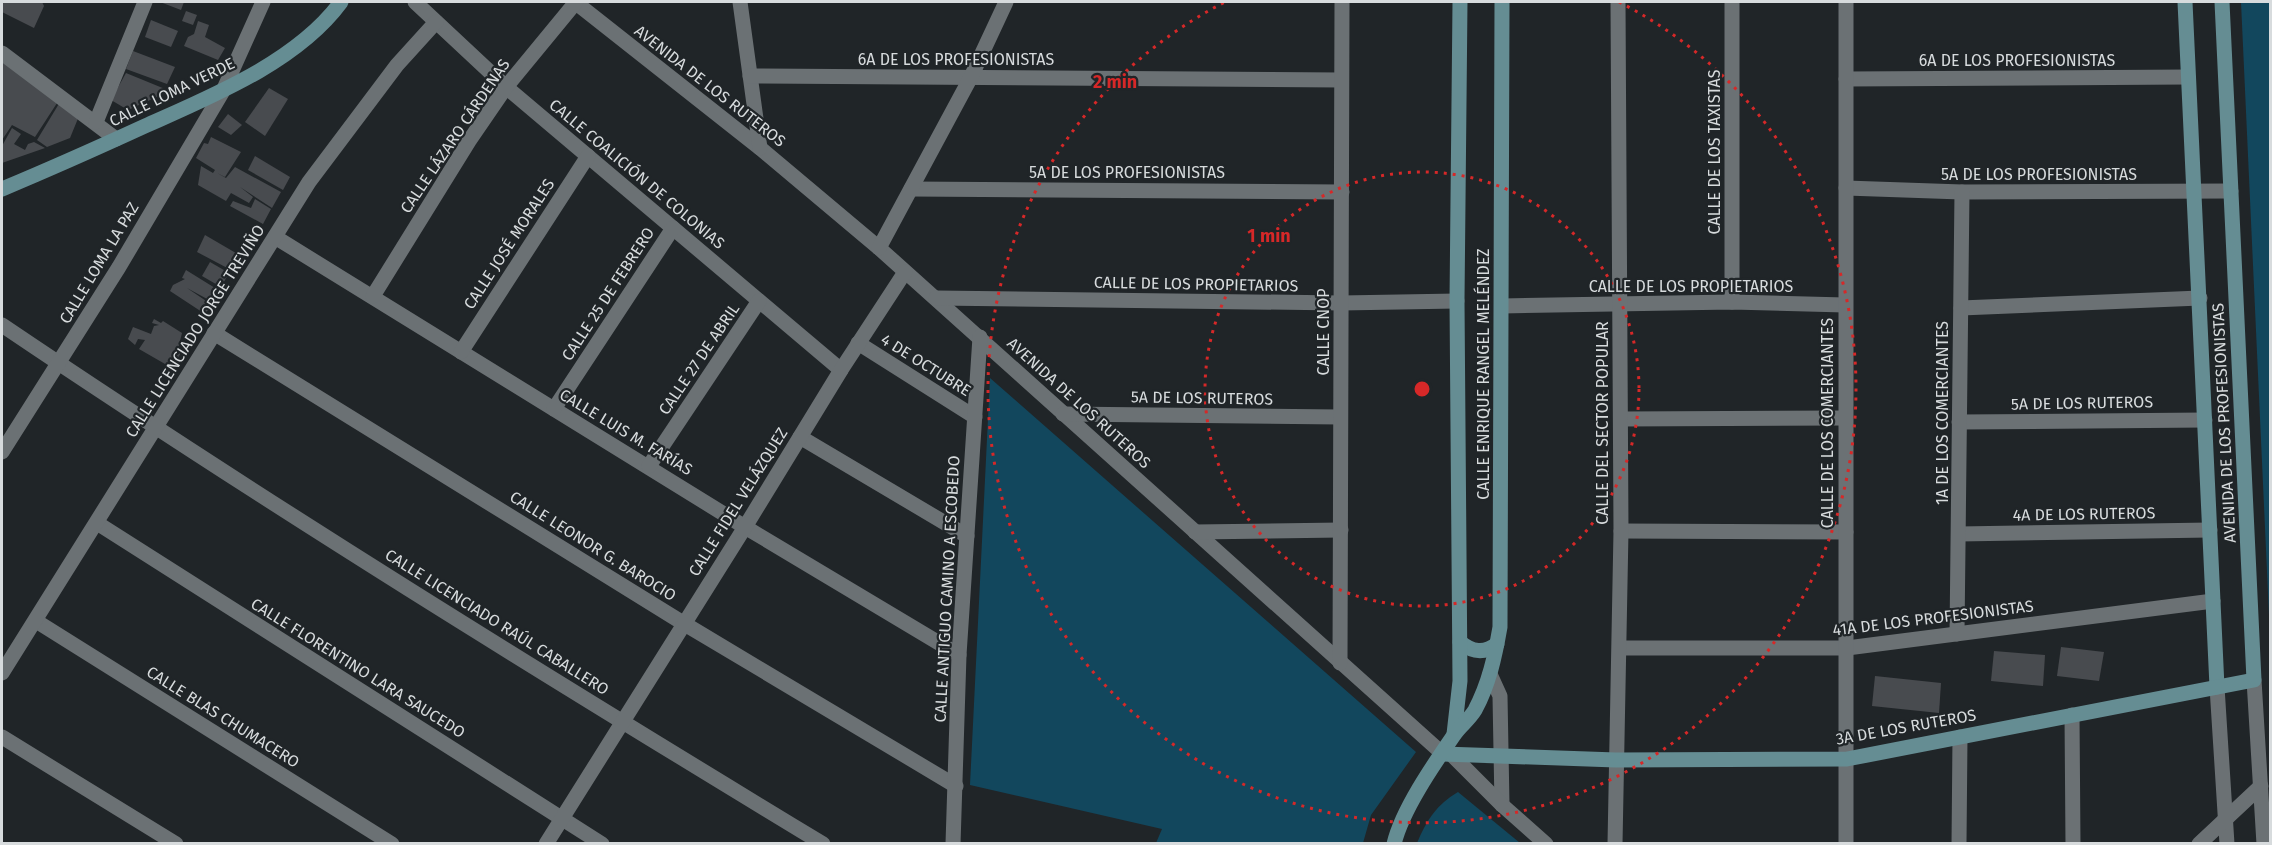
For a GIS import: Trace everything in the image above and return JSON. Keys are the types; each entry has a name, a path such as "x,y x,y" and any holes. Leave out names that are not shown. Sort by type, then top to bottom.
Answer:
{"street":[{"path":"96,122 145,2"},
{"name":"CALLE LOMA LA PAZ","path":"2,452 58,364 223,91 263,2"},
{"name":"CALLE LOMA VERDE","path":"3,187 116,140 223,91 275,60 309,34 341,2"},
{"name":"CALLE COALICIÓN DE COLONIAS","path":"415,2 506,87 841,370"},
{"name":"CALLE LÁZARO CÁRDENAS","path":"373,296 463,150 506,87 576,2"},
{"name":"AVENIDA DE LOS RUTEROS","path":"576,2 760,148 879,248 1340,663 1448,754 1546,843"},
{"path":"740,2 760,148"},
{"path":"879,248 971,76 1006,2"},
{"name":"CALLE CNOP","path":"1340,663 1342,2"},
{"name":"CALLE ENRIQUE RANGEL MELÉNDEZ","path":"1394,843 1407,810 1448,754 1454,734 1460,681 1457,301 1460,2"},
{"name":"CALLE ENRIQUE RANGEL MELÉNDEZ","path":"1454,734 1474,712 1490,674 1497,644 1500,607 1502,2"},
{"name":"CALLE DEL SECTOR POPULAR","path":"1615,843 1620,648 1621,419 1618,2"},
{"name":"CALLE DE LOS TAXISTAS","path":"1732,2 1732,302"},
{"name":"CALLE DE LOS COMERCIANTES","path":"1846,2 1844,418 1847,648 1846,843"},
{"name":"AVENIDA DE LOS PROFESIONISTAS","path":"2185,2 2217,687 2227,843"},
{"name":"AVENIDA DE LOS PROFESIONISTAS","path":"2222,2 2254,680 2264,843"},
{"name":"CALLE LICENCIADO JORGE TREVIÑO","path":"2,673 309,182 397,65 436,22"},
{"path":"2,53 96,122 116,140"},
{"name":"6A DE LOS PROFESIONISTAS","path":"750,76 1341,80"},
{"name":"6A DE LOS PROFESIONISTAS","path":"1846,79 2188,77"},
{"name":"CALLE JOSÉ MORALES","path":"461,352 588,156"},
{"name":"5A DE LOS PROFESIONISTAS","path":"1846,188 1962,192 2194,193 2231,191"},
{"name":"5A DE LOS PROFESIONISTAS","path":"911,189 1342,192"},
{"name":"1A DE LOS COMERCIANTES","path":"1957,634 1962,192"},
{"name":"CALLE 25 DE FEBRERO","path":"554,409 672,228"},
{"name":"CALLE LUIS M. FARÍAS","path":"275,237 745,527 959,655"},
{"name":"CALLE FIDEL VELÁZQUEZ","path":"546,843 841,370 905,272"},
{"name":"CALLE DE LOS PROPIETARIOS","path":"936,298 1341,303 1457,301"},
{"path":"1961,308 2200,298"},
{"name":"CALLE 27 DE ABRIL","path":"649,466 759,301"},
{"name":"CALLE DE LOS PROPIETARIOS","path":"1502,306 1732,302 1845,305"},
{"name":"CALLE LICENCIADO RAÚL CABALLERO","path":"2,325 155,427 622,722 823,843"},
{"name":"CALLE LEONOR G. BAROCIO","path":"214,333 683,623 956,786"},
{"name":"CALLE ANTIGUO CAMINO A ESCOBEDO","path":"953,843 959,655 980,338"},
{"name":"4 DE OCTUBRE","path":"858,343 975,417"},
{"name":"5A DE LOS RUTEROS","path":"1063,414 1340,417"},
{"path":"1621,419 1844,418"},
{"name":"5A DE LOS RUTEROS","path":"1959,422 2205,420"},
{"path":"800,437 967,536"},
{"name":"CALLE FLORENTINO LARA SAUCEDO","path":"97,523 602,843"},
{"path":"1196,532 1341,530"},
{"name":"4A DE LOS RUTEROS","path":"1959,534 2210,530"},
{"path":"1620,531 1846,532"},
{"name":"41A DE LOS PROFESIONISTAS","path":"1620,648 1847,648 2213,601"},
{"name":"CALLE BLAS CHUMACERO","path":"36,621 392,843"},
{"path":"1460,642 1467,649 1478,651 1488,651 1497,644"},
{"path":"1490,674 1500,696 1502,805"},
{"name":"3A DE LOS RUTEROS","path":"1448,754 1616,760 1847,759 2254,680"},
{"path":"2072,715 2073,843"},
{"path":"2,737 176,843"},
{"path":"1959,843 1960,737"},
{"path":"2199,843 2261,786"}],"shaded area":[{"path":"2241,2 2270,2 2270,637"},
{"path":"990,378 1416,752 1371,815 1363,843 1156,843 1162,829 970,785"},
{"path":"1458,792 1520,843 1417,843 1433,814"}],"building":[{"path":"2,2 42,2 44,6 34,28 2,12"},
{"path":"160,2 184,2 181,10"},
{"path":"186,11 197,15 193,25 182,21"},
{"path":"151,20 178,31 171,47 145,37"},
{"path":"198,21 209,25 205,37 225,48 218,60 184,46 188,37 194,34"},
{"path":"133,51 175,67 167,84 126,69"},
{"path":"2,62 59,100 35,137 12,125 2,140"},
{"path":"126,73 170,91 128,110 111,100"},
{"path":"269,88 288,99 265,136 245,122"},
{"path":"60,102 79,116 70,138 47,147 37,140"},
{"path":"228,114 242,125 231,135 218,127"},
{"path":"12,128 21,134 14,144 25,150 28,144 34,142 45,148 2,163 2,146"},
{"path":"211,137 241,152 225,177 217,173 226,178 235,167 281,192 272,208 240,187 253,197 249,203 231,193 226,201 198,185 201,166 213,173 215,170 196,158 204,143 208,144"},
{"path":"255,156 290,177 283,190 248,170"},
{"path":"255,199 271,209 263,224 230,206 233,201 251,208"},
{"path":"205,235 241,256 233,271 197,252"},
{"path":"210,262 229,273 221,287 202,276"},
{"path":"186,270 215,288 209,300 187,288 212,305 205,314 170,291 173,285 185,279 182,278"},
{"path":"154,319 161,323 163,321 182,333 178,349 182,351 172,368 139,349 145,340 138,339 135,345 128,339 133,327 151,334 154,326 159,325 152,323"},
{"path":"2061,647 2104,652 2099,681 2057,676"},
{"path":"1994,651 2045,655 2043,686 1991,681"},
{"path":"1875,676 1941,683 1939,713 1872,706"}]}
